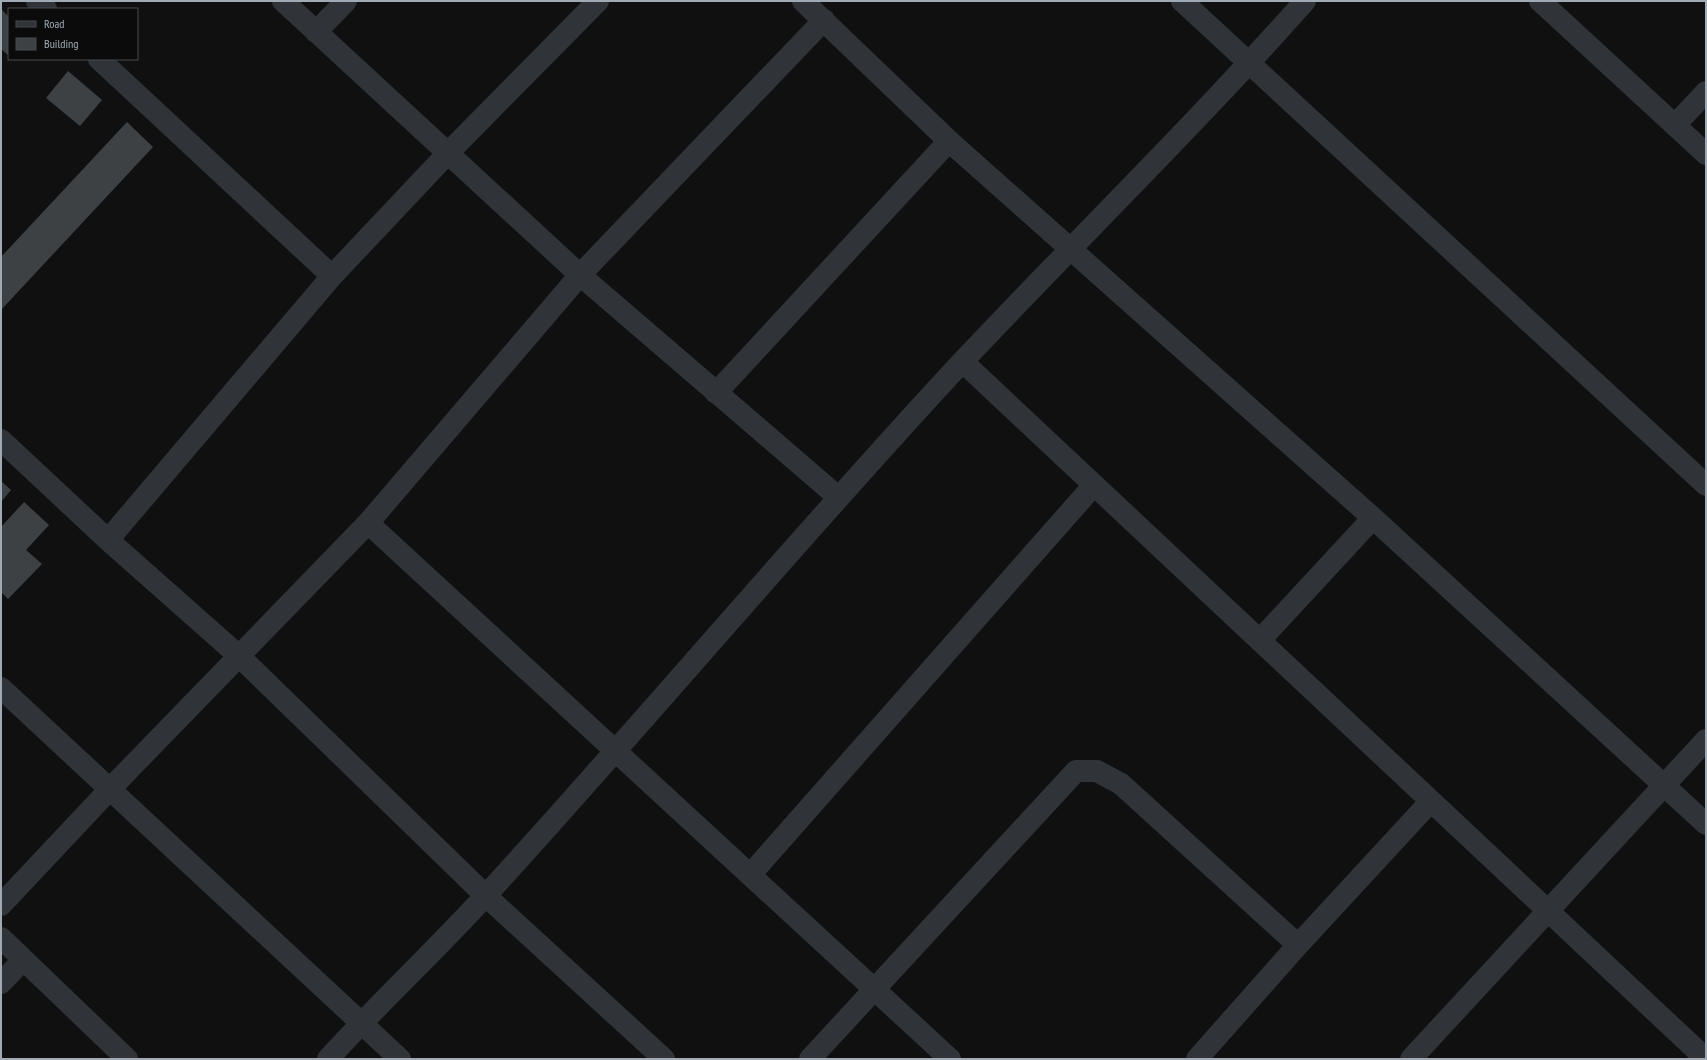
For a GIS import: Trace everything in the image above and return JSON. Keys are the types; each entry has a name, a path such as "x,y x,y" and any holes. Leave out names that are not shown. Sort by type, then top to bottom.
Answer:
{"street":[{"path":"37,1 45,8"},
{"path":"282,1 448,152 580,275 838,497"},
{"path":"316,32 346,1"},
{"path":"108,540 332,276 448,152 598,1"},
{"path":"803,1 949,141 1373,518 1706,824"},
{"path":"1182,1 1706,485"},
{"path":"328,1059 361,1023 486,896 616,751 838,497 963,362 1250,63 1305,1"},
{"path":"1547,3 1706,154"},
{"path":"1,905 110,789 368,523 580,275 824,20"},
{"path":"100,60 332,276"},
{"path":"1675,125 1706,92"},
{"path":"716,393 949,141"},
{"path":"963,362 1548,911 1697,1056"},
{"path":"1,440 108,540 238,656 486,896 664,1059"},
{"path":"750,875 1094,485"},
{"path":"1260,640 1373,518"},
{"path":"368,523 950,1059"},
{"path":"1,688 400,1059"},
{"path":"1411,1059 1706,740"},
{"path":"810,1059 1076,771 1097,771 1121,784 1298,945"},
{"path":"1197,1059 1298,945 1431,801"},
{"path":"1,938 127,1059"},
{"path":"1,983 23,960"}],"building":[{"path":"1,9 8,16 8,55 1,49"},
{"path":"68,71 102,100 80,126 46,98"},
{"path":"127,122 153,147 1,310 1,257"},
{"path":"1,481 11,490 1,502"},
{"path":"24,502 49,525 26,550 42,564 8,599 1,592 1,527"}]}
